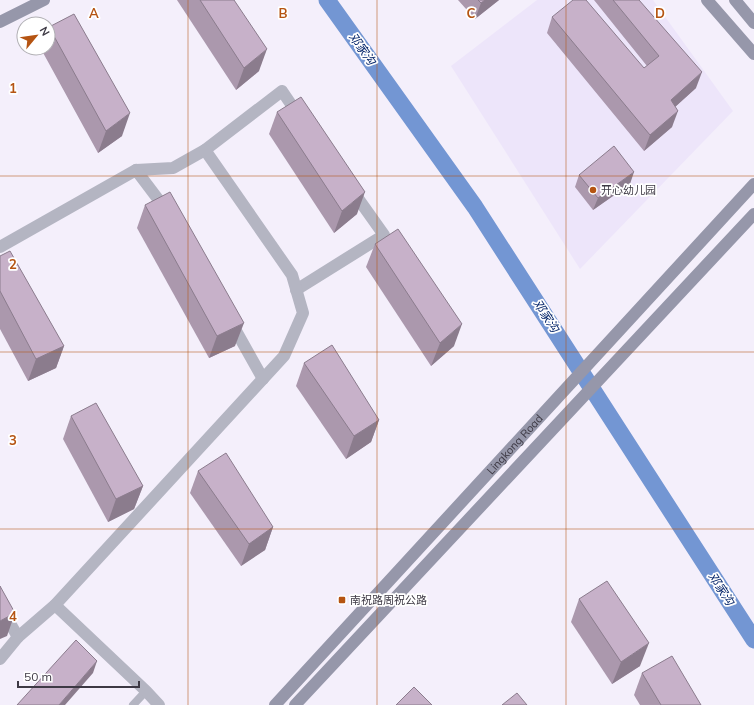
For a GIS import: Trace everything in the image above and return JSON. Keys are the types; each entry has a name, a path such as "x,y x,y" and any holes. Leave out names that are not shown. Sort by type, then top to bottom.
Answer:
{"street":[{"path":"0,22 44,0"},
{"path":"707,0 754,54"},
{"path":"735,0 754,23"},
{"path":"0,247 136,170 173,168 205,150 282,92 305,124"},
{"path":"0,659 18,637 55,605 284,356 303,313 292,275 205,150"},
{"path":"136,170 173,222"},
{"path":"296,290 384,235 347,183"},
{"name":"Lingkong Road","path":"275,705 754,184"},
{"name":"Lingkong Road","path":"295,705 754,214"},
{"path":"224,310 263,379"},
{"path":"55,605 158,705"},
{"path":"0,606 18,637"}],"lane":[{"path":"134,705 146,692"}],"shaded area":[{"name":"开心幼儿园","path":"537,0 653,0 733,111 580,269 451,66"}],"building":[{"path":"200,0 234,0 267,49 244,68"},
{"path":"478,0 485,0 481,3"},
{"path":"573,0 586,0 644,68 659,56 613,0 639,0 702,72 671,100 678,111 650,135 552,17"},
{"path":"74,14 130,113 106,131 56,40 56,23"},
{"path":"301,97 365,192 342,211 277,112"},
{"path":"614,146 634,172 598,198 579,175"},
{"path":"170,192 244,323 217,336 145,205"},
{"path":"398,229 462,324 440,343 375,244"},
{"path":"10,251 64,346 36,359 0,291 0,256"},
{"path":"332,345 379,420 354,436 304,363"},
{"path":"96,403 143,486 116,499 71,416"},
{"path":"226,453 273,527 249,544 198,471"},
{"path":"607,581 649,643 621,662 579,599"},
{"path":"0,586 15,613 0,621"},
{"path":"76,640 97,661 59,705 17,705"},
{"path":"672,656 701,705 661,705 642,673"},
{"path":"414,687 432,705 396,705"},
{"path":"517,693 527,705 502,705"}],"waterway":[{"name":"邓家沟","path":"327,0 475,207 754,640"}],"place":[{"name":"开心幼儿园","path":"593,190"},
{"name":"南祝路周祝公路","path":"342,600"}]}
